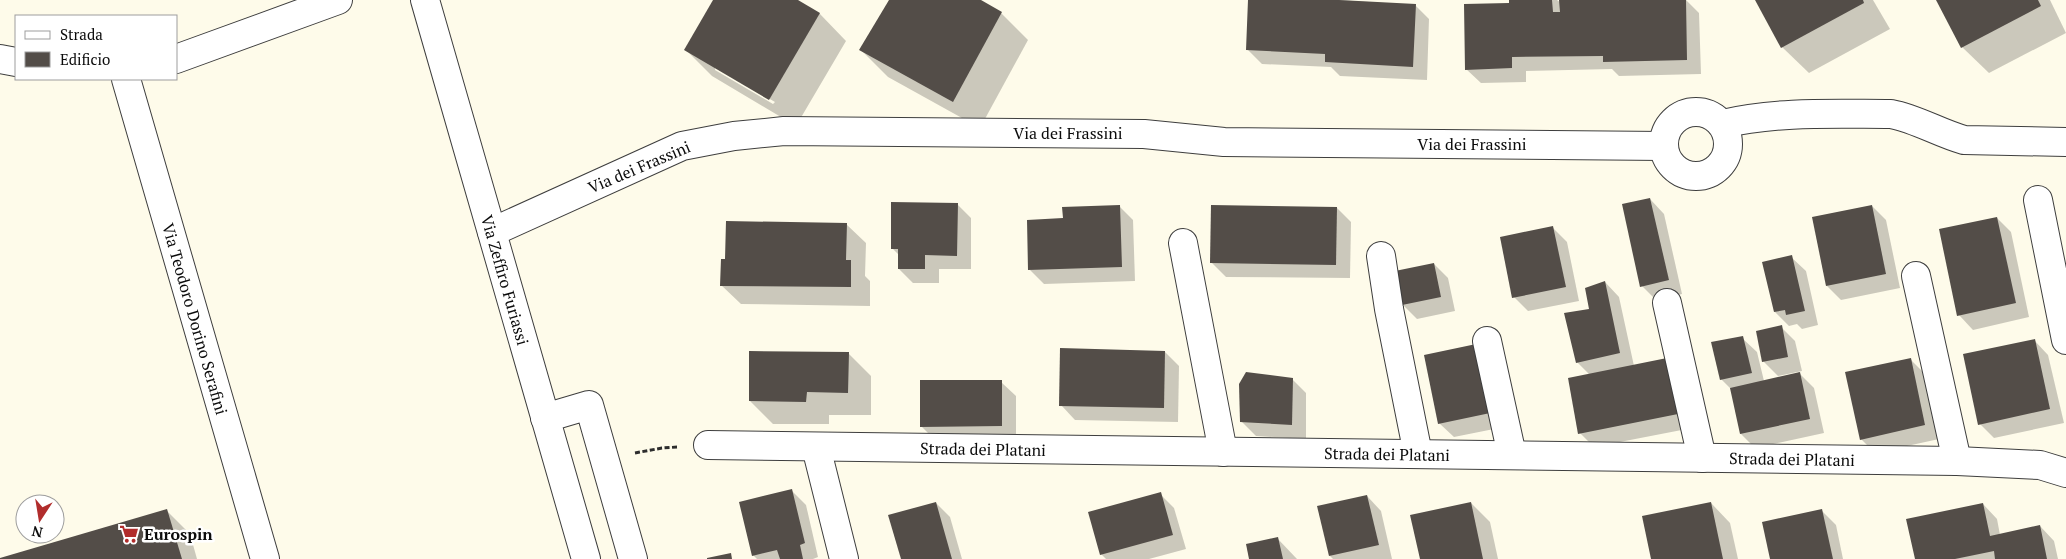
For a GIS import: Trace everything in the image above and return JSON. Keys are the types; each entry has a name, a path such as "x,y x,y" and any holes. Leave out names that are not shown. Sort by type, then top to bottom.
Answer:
{"street":[{"path":"178,58 338,0"},
{"name":"Via Zeffiro Furiassi","path":"425,0 586,559"},
{"path":"0,59 15,62"},
{"name":"Via Teodoro Dorino Serafini","path":"126,80 265,559"},
{"path":"1705,113 1722,124 1727,138 1727,153 1716,169 1708,174 1688,176 1679,172 1669,161 1664,146 1665,135 1669,126 1676,118 1685,114 1705,113"},
{"path":"1722,124 1775,115 1891,114 1909,118 1964,140 2066,142"},
{"name":"Via dei Frassini","path":"492,232 682,146 734,136 784,131 1144,134 1224,142 1664,146"},
{"path":"2038,200 2066,340"},
{"path":"1183,243 1223,452"},
{"path":"1381,256 1389,309 1418,454"},
{"path":"1916,276 1957,461"},
{"path":"1668,303 1702,458"},
{"path":"1487,341 1512,456"},
{"path":"545,418 589,405 633,559"},
{"name":"Strada dei Platani","path":"708,445 1957,461 2040,465 2066,472"},
{"path":"816,447 844,559"}],"path":[{"path":"605,460 662,448 708,445"}],"building":[{"path":"713,0 798,0 820,13 769,100 684,50"},
{"path":"889,0 981,0 1002,12 953,102 859,50"},
{"path":"1248,0 1339,0 1416,4 1413,67 1325,62 1325,54 1246,50"},
{"path":"1509,0 1552,0 1553,12 1560,12 1559,0 1686,0 1687,60 1603,62 1603,56 1512,57 1512,68 1465,70 1464,4 1509,3"},
{"path":"1755,0 1863,0 1864,3 1781,48"},
{"path":"1936,0 2038,0 2041,6 1961,48"},
{"path":"1650,198 1669,280 1640,287 1622,204"},
{"path":"891,202 958,203 957,256 925,255 925,269 898,269 898,249 891,249"},
{"path":"1120,205 1122,267 1028,270 1027,220 1063,218 1062,207"},
{"path":"1211,205 1337,207 1336,265 1210,263"},
{"path":"1872,205 1886,274 1826,286 1812,217"},
{"path":"1997,217 2016,303 1957,316 1939,229"},
{"path":"726,221 847,223 846,260 851,260 851,287 720,286 721,259 725,259"},
{"path":"1553,226 1566,287 1512,298 1500,237"},
{"path":"1792,255 1805,311 1786,315 1785,310 1774,312 1762,262"},
{"path":"1434,263 1441,297 1402,305 1395,271"},
{"path":"1605,281 1620,353 1576,363 1564,313 1589,309 1585,288"},
{"path":"1782,325 1788,357 1762,362 1756,331"},
{"path":"1743,336 1752,373 1720,380 1711,342"},
{"path":"2035,339 2050,409 1978,425 1963,354"},
{"path":"1481,343 1495,412 1438,424 1424,355"},
{"path":"1060,348 1165,351 1164,408 1059,406"},
{"path":"749,351 849,352 848,393 807,392 806,402 749,401"},
{"path":"1667,358 1678,414 1578,434 1568,378"},
{"path":"1911,358 1925,425 1860,440 1845,372"},
{"path":"1246,372 1293,378 1292,425 1240,422 1239,384"},
{"path":"1800,372 1810,419 1740,434 1730,388"},
{"path":"920,380 1002,380 1002,426 920,427"},
{"path":"792,489 805,543 800,545 803,559 780,559 777,550 752,556 739,502"},
{"path":"1161,492 1173,535 1100,555 1088,512"},
{"path":"1367,495 1379,545 1329,556 1317,506"},
{"path":"936,502 952,559 901,559 888,515"},
{"path":"1471,502 1483,559 1420,559 1410,515"},
{"path":"1711,502 1723,559 1651,559 1642,516"},
{"path":"1983,503 1990,536 2040,525 2047,559 1995,559 1994,551 1955,559 1915,559 1906,519"},
{"name":"Eurospin","path":"167,509 182,559 0,559 48,544 65,544 65,539"},
{"path":"1822,509 1833,559 1770,559 1762,522"},
{"path":"1278,537 1283,559 1249,559 1246,544"},
{"path":"731,553 732,559 707,559 707,558"}],"place":[{"name":"Eurospin","path":"129,534"}]}
